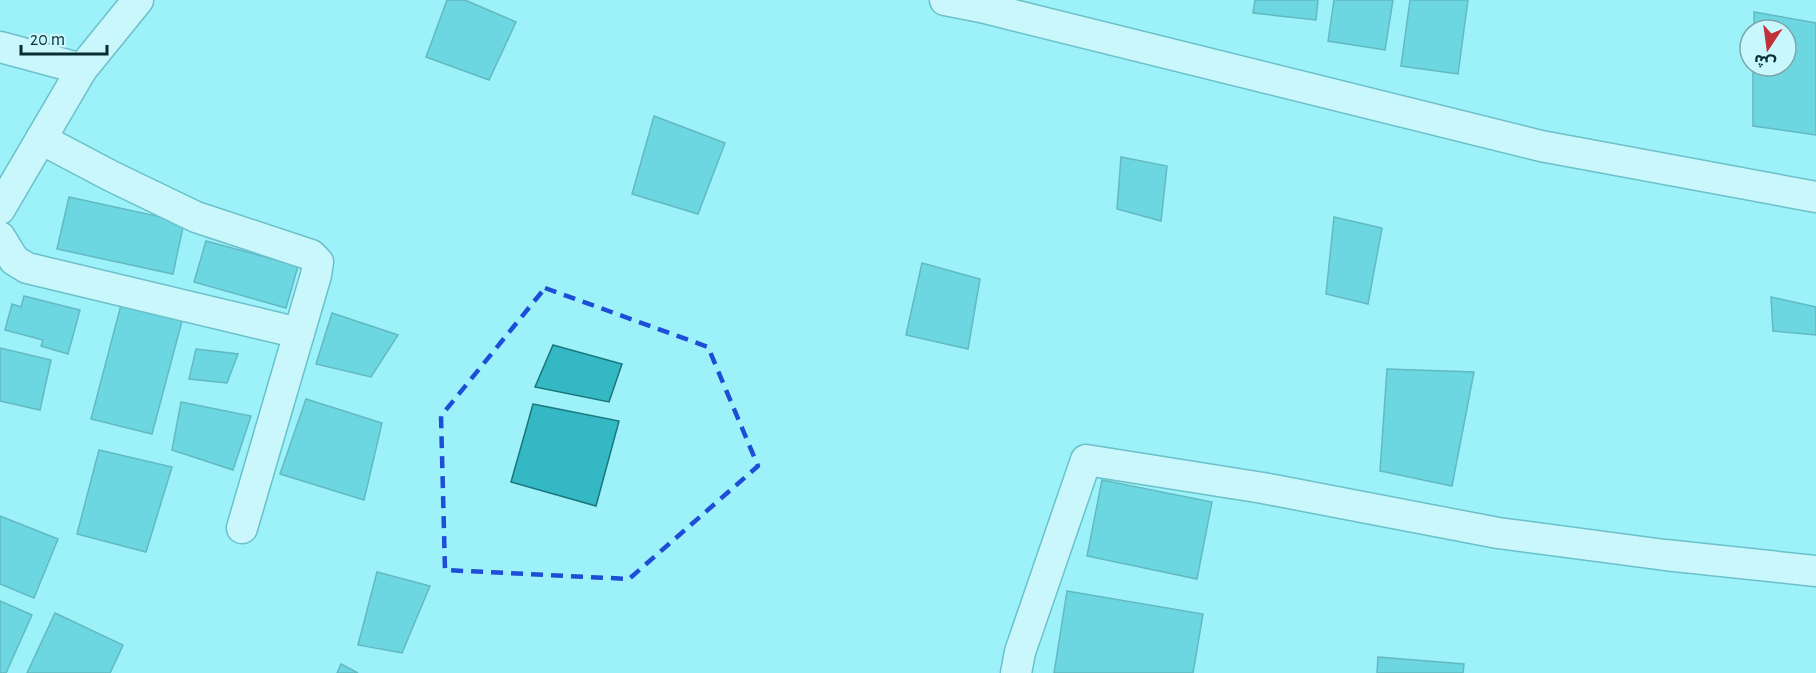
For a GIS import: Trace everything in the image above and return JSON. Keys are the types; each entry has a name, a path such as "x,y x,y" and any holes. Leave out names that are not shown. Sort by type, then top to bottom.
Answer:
{"street":[{"path":"0,209 82,69 138,0"},
{"path":"945,0 1541,146 1816,197"},
{"path":"0,47 82,69"},
{"path":"41,139 196,217 310,255 318,262 242,528"},
{"path":"0,237 14,260 27,268 299,333"},
{"path":"1016,673 1020,652 1086,460 1263,488 1498,532 1665,555 1816,571"}],"highlighted area":[{"path":"545,288 708,347 758,466 629,579 445,570 441,416"}],"building":[{"path":"447,0 465,0 516,22 489,80 426,57"},
{"path":"1255,0 1318,0 1316,20 1253,13"},
{"path":"1334,0 1393,0 1385,50 1328,41"},
{"path":"1410,0 1468,0 1458,74 1401,66"},
{"path":"1754,12 1788,18 1754,18"},
{"path":"1798,20 1816,23 1816,135 1753,126 1753,78 1798,78"},
{"path":"654,116 725,143 698,214 632,194"},
{"path":"1121,157 1167,166 1161,221 1117,209"},
{"path":"69,197 184,222 173,274 57,249"},
{"path":"1334,217 1382,228 1368,304 1326,294"},
{"path":"206,241 298,266 286,308 194,282"},
{"path":"922,263 980,279 968,349 906,335"},
{"path":"24,296 80,310 68,354 41,346 43,340 5,330 12,304 21,307"},
{"path":"1771,297 1816,307 1816,335 1773,331"},
{"path":"121,305 182,321 152,434 91,419"},
{"path":"332,313 398,335 371,377 316,364"},
{"path":"553,345 622,364 609,402 535,387"},
{"path":"0,348 51,360 40,410 0,401"},
{"path":"196,349 238,354 227,383 189,379"},
{"path":"1387,369 1474,372 1452,486 1380,471"},
{"path":"306,399 382,423 364,500 280,474"},
{"path":"181,402 251,416 233,470 172,450"},
{"path":"533,404 619,421 596,506 511,482"},
{"path":"99,450 172,467 146,552 77,534"},
{"path":"1102,480 1212,502 1197,579 1087,556"},
{"path":"0,516 58,539 34,598 0,584"},
{"path":"377,572 430,586 402,653 358,645"},
{"path":"1067,591 1203,614 1193,673 1054,673"},
{"path":"0,601 32,615 6,673 0,673"},
{"path":"55,613 123,645 110,673 27,673"},
{"path":"1378,657 1464,664 1463,673 1377,673"},
{"path":"341,664 358,673 337,673"}]}
